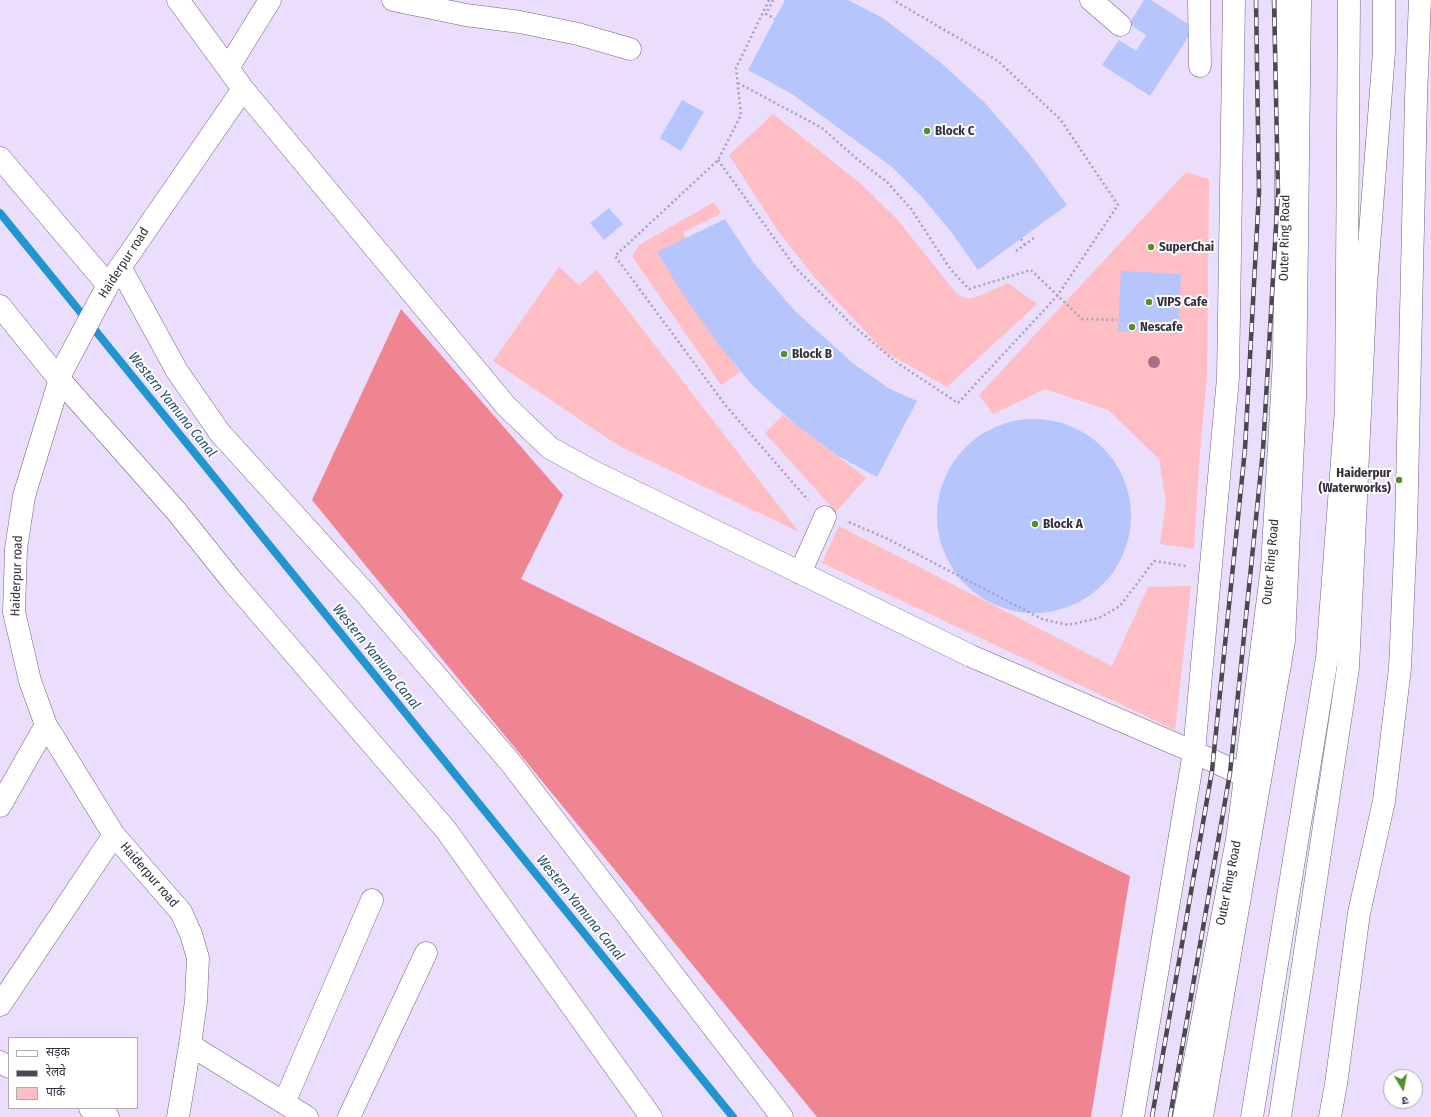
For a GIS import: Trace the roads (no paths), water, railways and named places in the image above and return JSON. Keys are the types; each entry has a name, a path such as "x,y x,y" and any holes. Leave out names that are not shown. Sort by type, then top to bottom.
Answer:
{"main road":[{"path":"178,0 243,89 506,406 550,448 594,472 971,656 1194,752 1245,776"},
{"path":"228,68 270,0"},
{"path":"393,0 466,15 520,22 578,34 630,49"},
{"path":"1091,0 1120,25"},
{"path":"1199,0 1200,66"},
{"path":"1133,1117 1194,752 1228,378 1234,0"},
{"name":"Outer Ring Road","path":"1184,1117 1237,840 1272,567 1283,367 1288,0"},
{"name":"Outer Ring Road","path":"1202,1117 1284,641 1295,398 1300,0"},
{"path":"1252,1117 1327,658 1346,409 1349,0"},
{"path":"1280,1117 1348,668 1366,284 1384,52 1384,0"},
{"path":"1330,1117 1336,1084 1359,913 1384,801 1400,668 1406,530 1420,0"},
{"name":"Haiderpur road","path":"178,1117 196,1001 198,958 191,934 181,912 114,835 46,725 30,681 14,612 8,566 16,549 24,496 61,374 108,285 243,89"},
{"path":"0,158 108,285"},
{"path":"120,267 177,371 220,433 366,594 510,762 782,1117"},
{"path":"0,306 61,374 177,512 233,582 446,830 651,1117"},
{"path":"800,573 825,517"},
{"path":"0,806 46,725"},
{"path":"0,1005 114,835"},
{"path":"284,1103 372,900"},
{"path":"349,1117 426,953"},
{"path":"190,1045 307,1117"},
{"path":"92,1109 108,1117"}],"waterway":[{"name":"Western Yamuna Canal","path":"0,213 733,1117"}],"railway":[{"path":"1152,1117 1212,771 1245,449 1259,192 1256,0"},
{"path":"1170,1117 1230,773 1263,450 1278,192 1274,0"}],"place":[{"name":"Block C","path":"927,131"},
{"name":"SuperChai","path":"1151,247"},
{"name":"VIPS Cafe","path":"1149,302"},
{"name":"Nescafe","path":"1132,327"},
{"name":"Block B","path":"784,354"},
{"name":"Haiderpur (Waterworks)","path":"1399,480"},
{"name":"Block A","path":"1035,524"}]}
